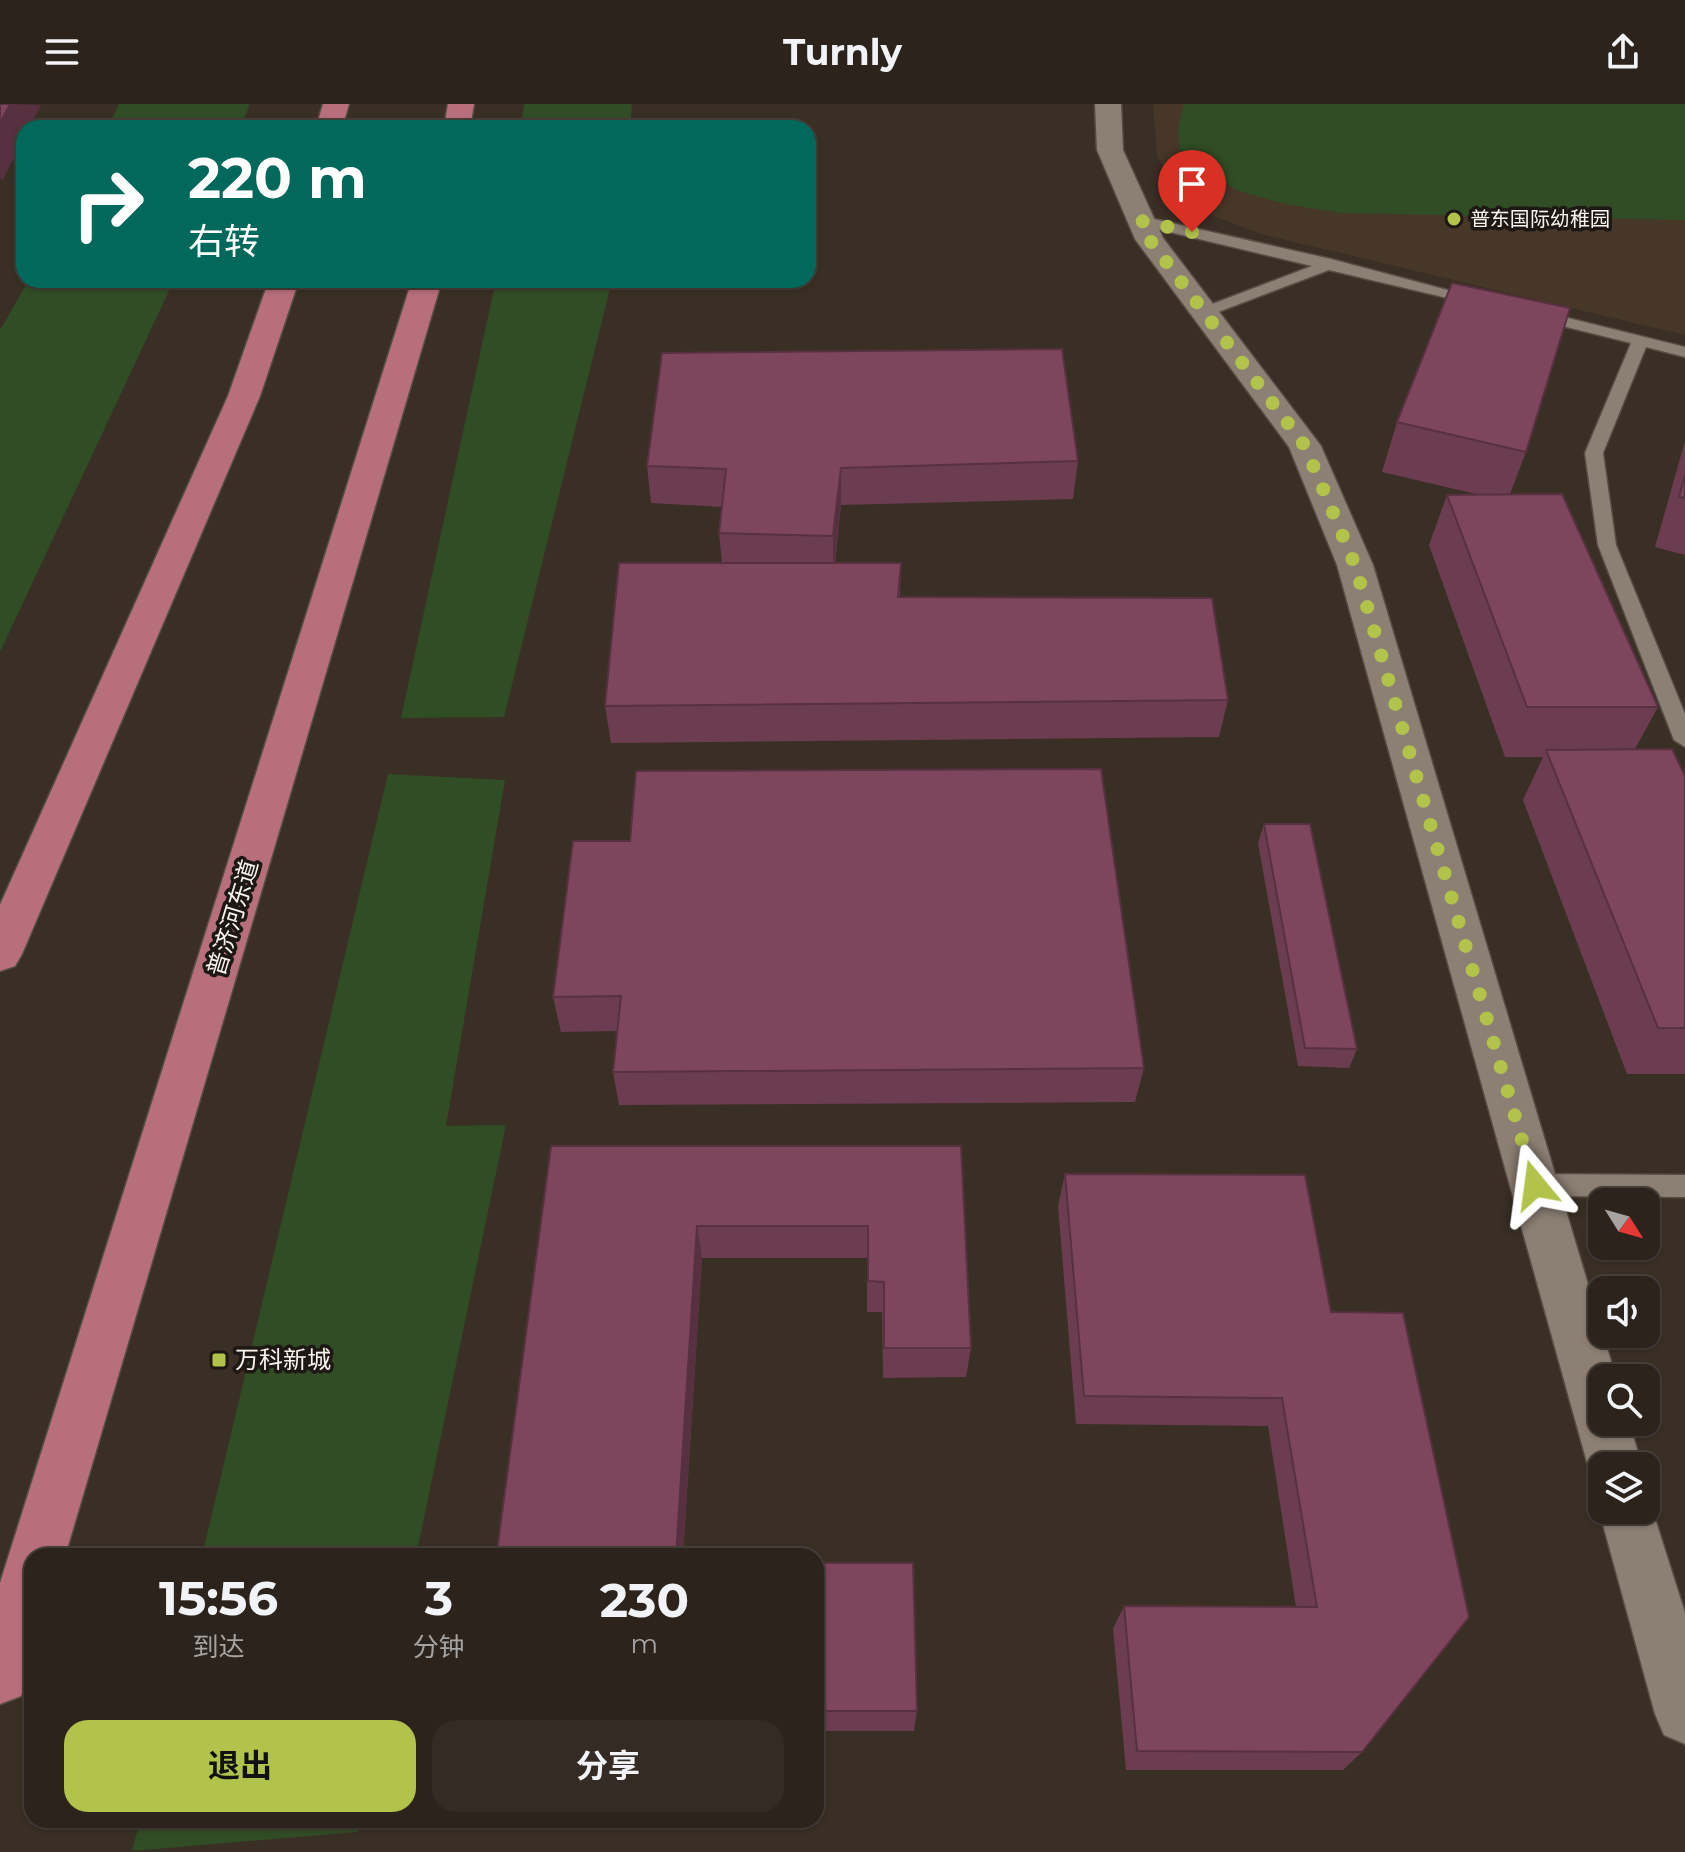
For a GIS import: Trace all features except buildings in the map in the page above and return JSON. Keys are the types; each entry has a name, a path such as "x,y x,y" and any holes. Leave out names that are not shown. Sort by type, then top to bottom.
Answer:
{"main road":[{"path":"0,954 244,396 281,288"},
{"name":"普济河东道","path":"39,1548 425,288"},
{"path":"0,1675 24,1597"}],"street":[{"path":"1108,104 1110,150 1149,239 1305,446 1355,565 1588,1372"},
{"path":"1631,1524 1685,1714"}],"lane":[{"path":"1141,221 1331,264 1685,352"},
{"path":"1205,312 1331,264"},
{"path":"1640,341 1594,453 1607,545 1685,740"},
{"path":"1535,1185 1685,1186"}],"shaded area":[{"name":"普东国际幼稚园","path":"1153,104 1685,104 1685,335 1261,234 1185,205 1157,156"}],"green space":[{"path":"119,104 250,104 243,120 112,120"},
{"path":"524,104 632,104 631,120 522,120"},
{"name":"普东国际幼稚园","path":"1184,104 1685,104 1685,220 1342,213 1285,204 1239,191 1201,170 1180,149 1178,129"},
{"path":"24,288 170,288 0,652 0,330"},
{"path":"494,288 610,288 504,717 401,718"},
{"path":"388,774 505,780 446,1126 506,1125 418,1548 204,1548"},
{"path":"138,1828 359,1828 358,1832 132,1851"}],"place":[{"name":"普东国际幼稚园","path":"1454,219"},
{"name":"万科新城","path":"219,1360"}],"route":[{"path":"1192,232 1141,221 1149,239 1305,446 1355,565 1535,1185"}]}
